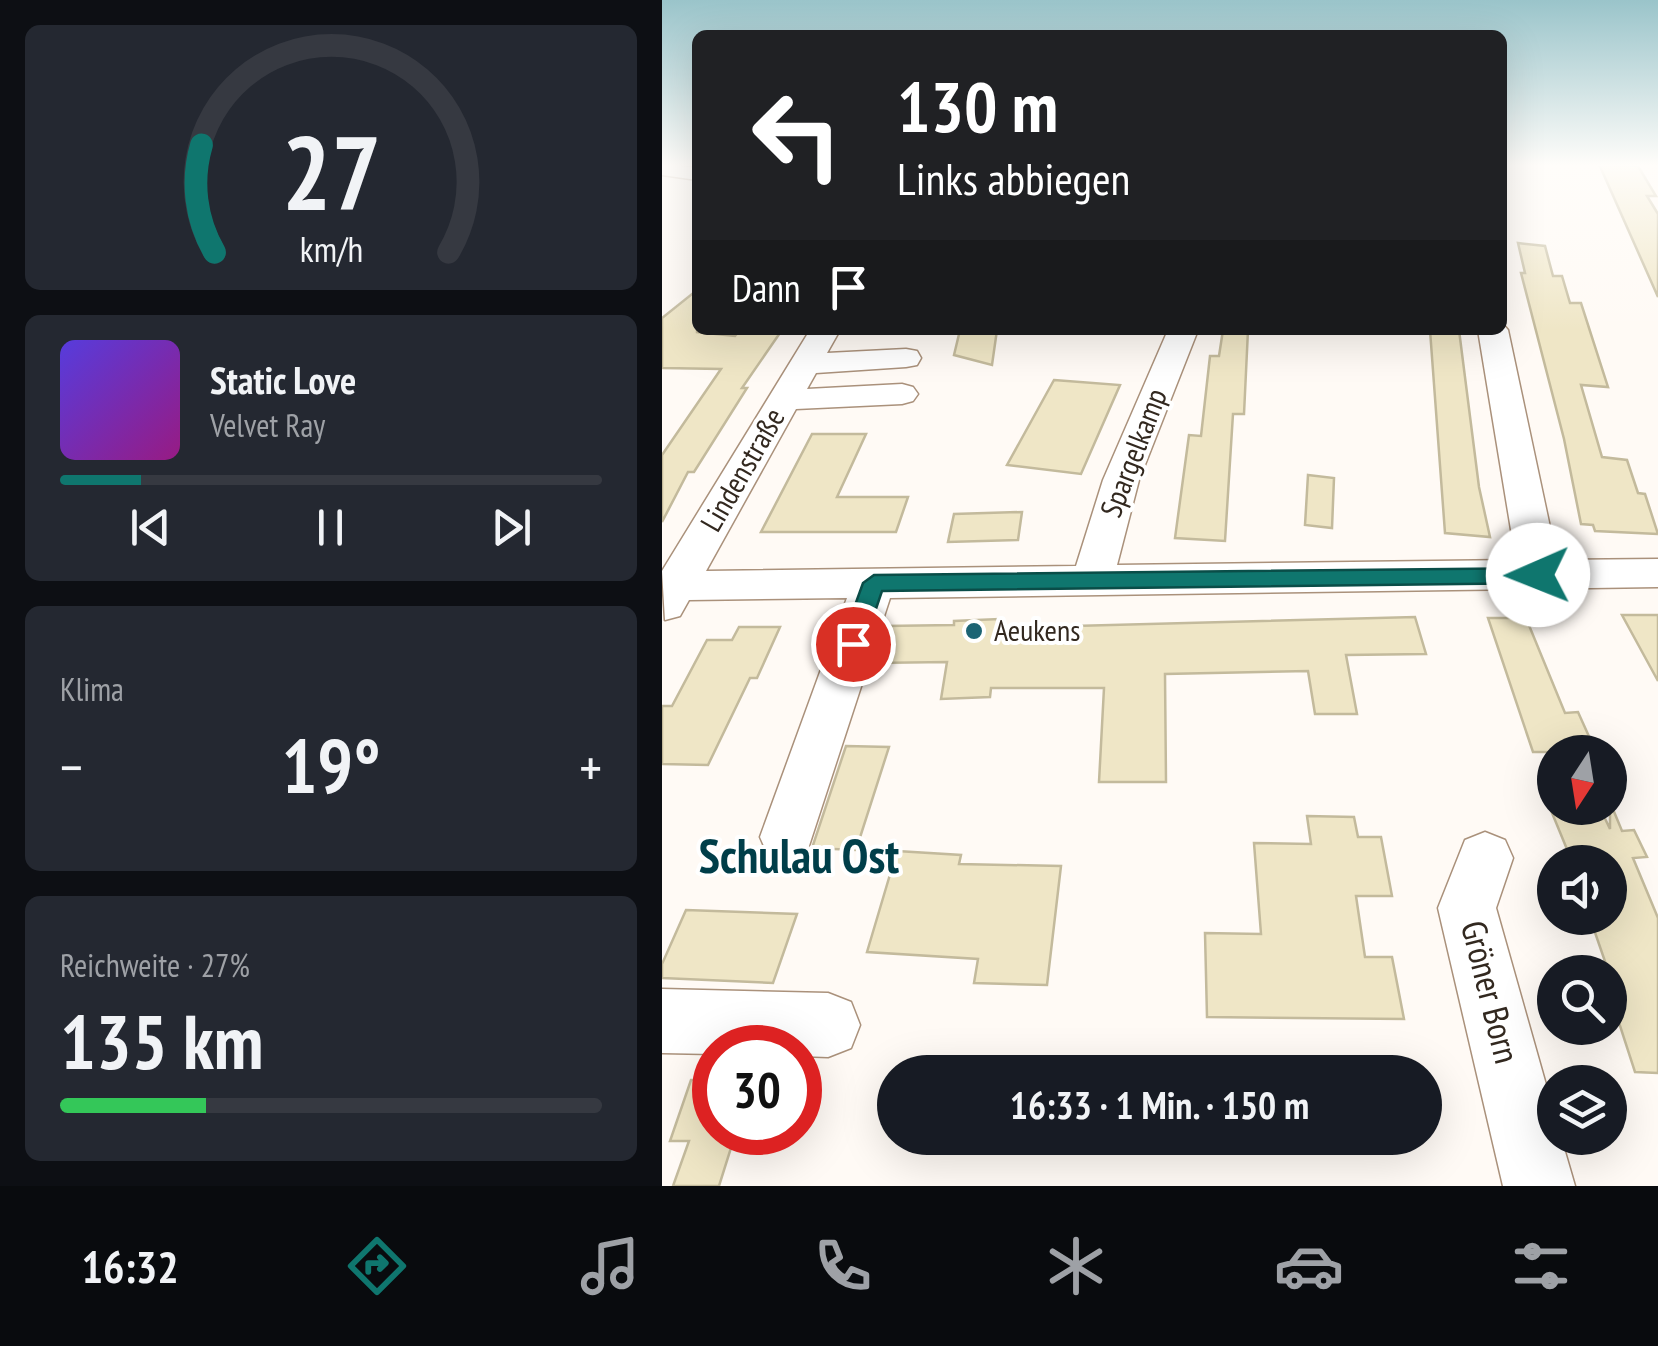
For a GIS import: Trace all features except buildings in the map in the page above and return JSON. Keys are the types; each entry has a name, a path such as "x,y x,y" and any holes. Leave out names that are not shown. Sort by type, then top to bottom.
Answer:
{"street":[{"name":"Lindenstraße","path":"667,594 822,335"},
{"name":"Spargelkamp","path":"1095,580 1098,553 1121,480 1181,335"},
{"path":"1494,335 1538,575"},
{"path":"804,364 906,358"},
{"path":"784,400 902,394"},
{"path":"667,594 874,583 1658,573"},
{"path":"786,837 874,583"},
{"name":"Gröner Born","path":"1484,858 1466,908 1539,1186"},
{"path":"662,1022 828,1025"}],"place":[{"name":"Aeukens","path":"974,631"}],"district":[{"name":"Schulau Ost","path":"799,856"}],"route":[{"path":"853,644 874,583 1538,575"}]}
